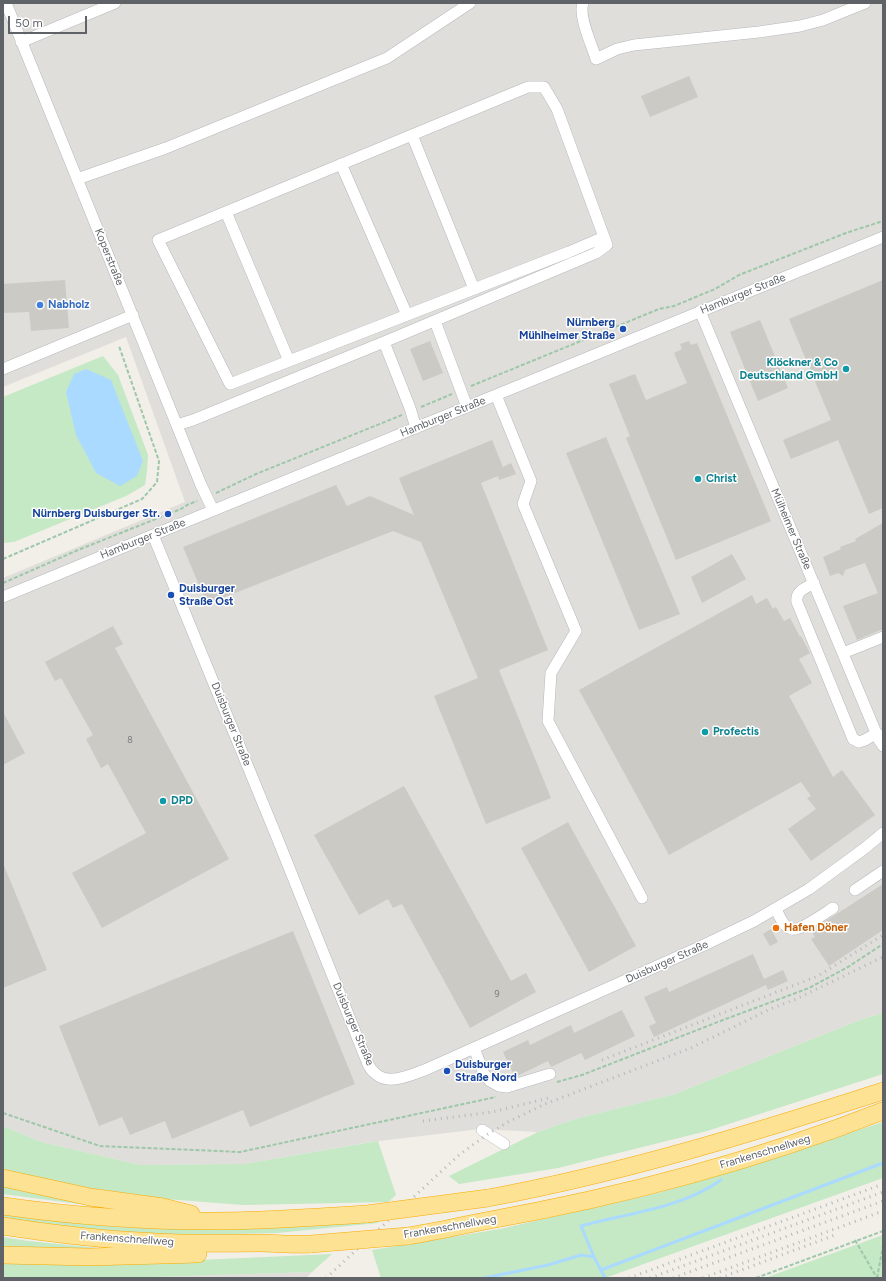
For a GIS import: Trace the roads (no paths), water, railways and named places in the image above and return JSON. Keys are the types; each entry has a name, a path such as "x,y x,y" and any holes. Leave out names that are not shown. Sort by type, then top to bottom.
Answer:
{"highway":[{"name":"Frankenschnellweg","path":"3,1206 130,1218 216,1221 268,1220 367,1214 488,1198 556,1184 664,1158 751,1133 883,1091"},
{"name":"Frankenschnellweg","path":"3,1226 84,1237 190,1243 261,1243 292,1245 380,1239 433,1232 602,1197 697,1172 810,1138 883,1111"},
{"path":"3,1178 90,1196 163,1207 216,1221"},
{"path":"3,1255 66,1257 148,1256 261,1251 292,1245"}],"street":[{"name":"Koperstraße","path":"6,3 213,510"},
{"path":"22,42 115,3"},
{"path":"77,179 166,148 387,58 470,3"},
{"path":"583,3 584,23 596,58 617,49 634,45 751,33 800,26 822,20 865,3"},
{"path":"177,425 193,420 435,321 596,253 607,246 604,237 557,109 544,87 528,87 158,240 230,384 604,237"},
{"path":"412,135 474,289"},
{"path":"341,164 407,315"},
{"path":"226,212 289,361"},
{"name":"Hamburger Straße","path":"3,597 883,237"},
{"name":"Mülheimer Straße","path":"700,311 883,746"},
{"path":"3,369 133,315"},
{"path":"435,321 467,407"},
{"path":"384,342 416,428"},
{"path":"496,395 531,481 523,504 576,631 551,673 548,721 642,898"},
{"name":"Duisburger Straße","path":"153,535 368,1064 376,1075 396,1079 427,1069 702,946 754,921 809,889 883,833"},
{"path":"814,583 799,591 796,598 850,731 853,738 859,742 877,734"},
{"path":"843,653 883,637"},
{"path":"855,890 883,871"},
{"path":"776,909 784,924 790,929 798,929 833,908"},
{"path":"474,1048 484,1074 490,1081 499,1086 507,1087 552,1079"},
{"path":"482,1130 504,1144"}],"water":[{"path":"86,369 111,380 143,461 137,476 120,486 96,473 76,435 66,392 74,374"}],"waterway":[{"path":"601,1270 883,1163"},
{"path":"594,1257 581,1226 671,1204 705,1190 721,1180"},
{"path":"484,1278 548,1265 581,1255 594,1257 605,1278"}],"railway":[{"path":"602,1060 818,976 883,935"},
{"path":"326,1278 459,1155 488,1134 508,1122 545,1104 691,1048 770,1009 794,1000 883,957"},
{"path":"423,1121 492,1112 549,1098"},
{"path":"629,1278 883,1184"},
{"path":"650,1278 883,1192"},
{"path":"673,1278 883,1201"},
{"path":"703,1278 883,1211"},
{"path":"720,1278 835,1235"}],"place":[{"name":"Nabholz","path":"40,305"},
{"name":"Nürnberg Mühlheimer Straße","path":"623,329"},
{"name":"Klöckner & Co Deutschland GmbH","path":"846,369"},
{"name":"Christ","path":"698,479"},
{"name":"Nürnberg Duisburger Str.","path":"168,514"},
{"name":"Duisburger Straße Ost","path":"171,595"},
{"name":"Profectis","path":"705,732"},
{"name":"DPD","path":"163,801"},
{"name":"Hafen Döner","path":"776,928"},
{"name":"Duisburger Straße Nord","path":"447,1071"}]}
